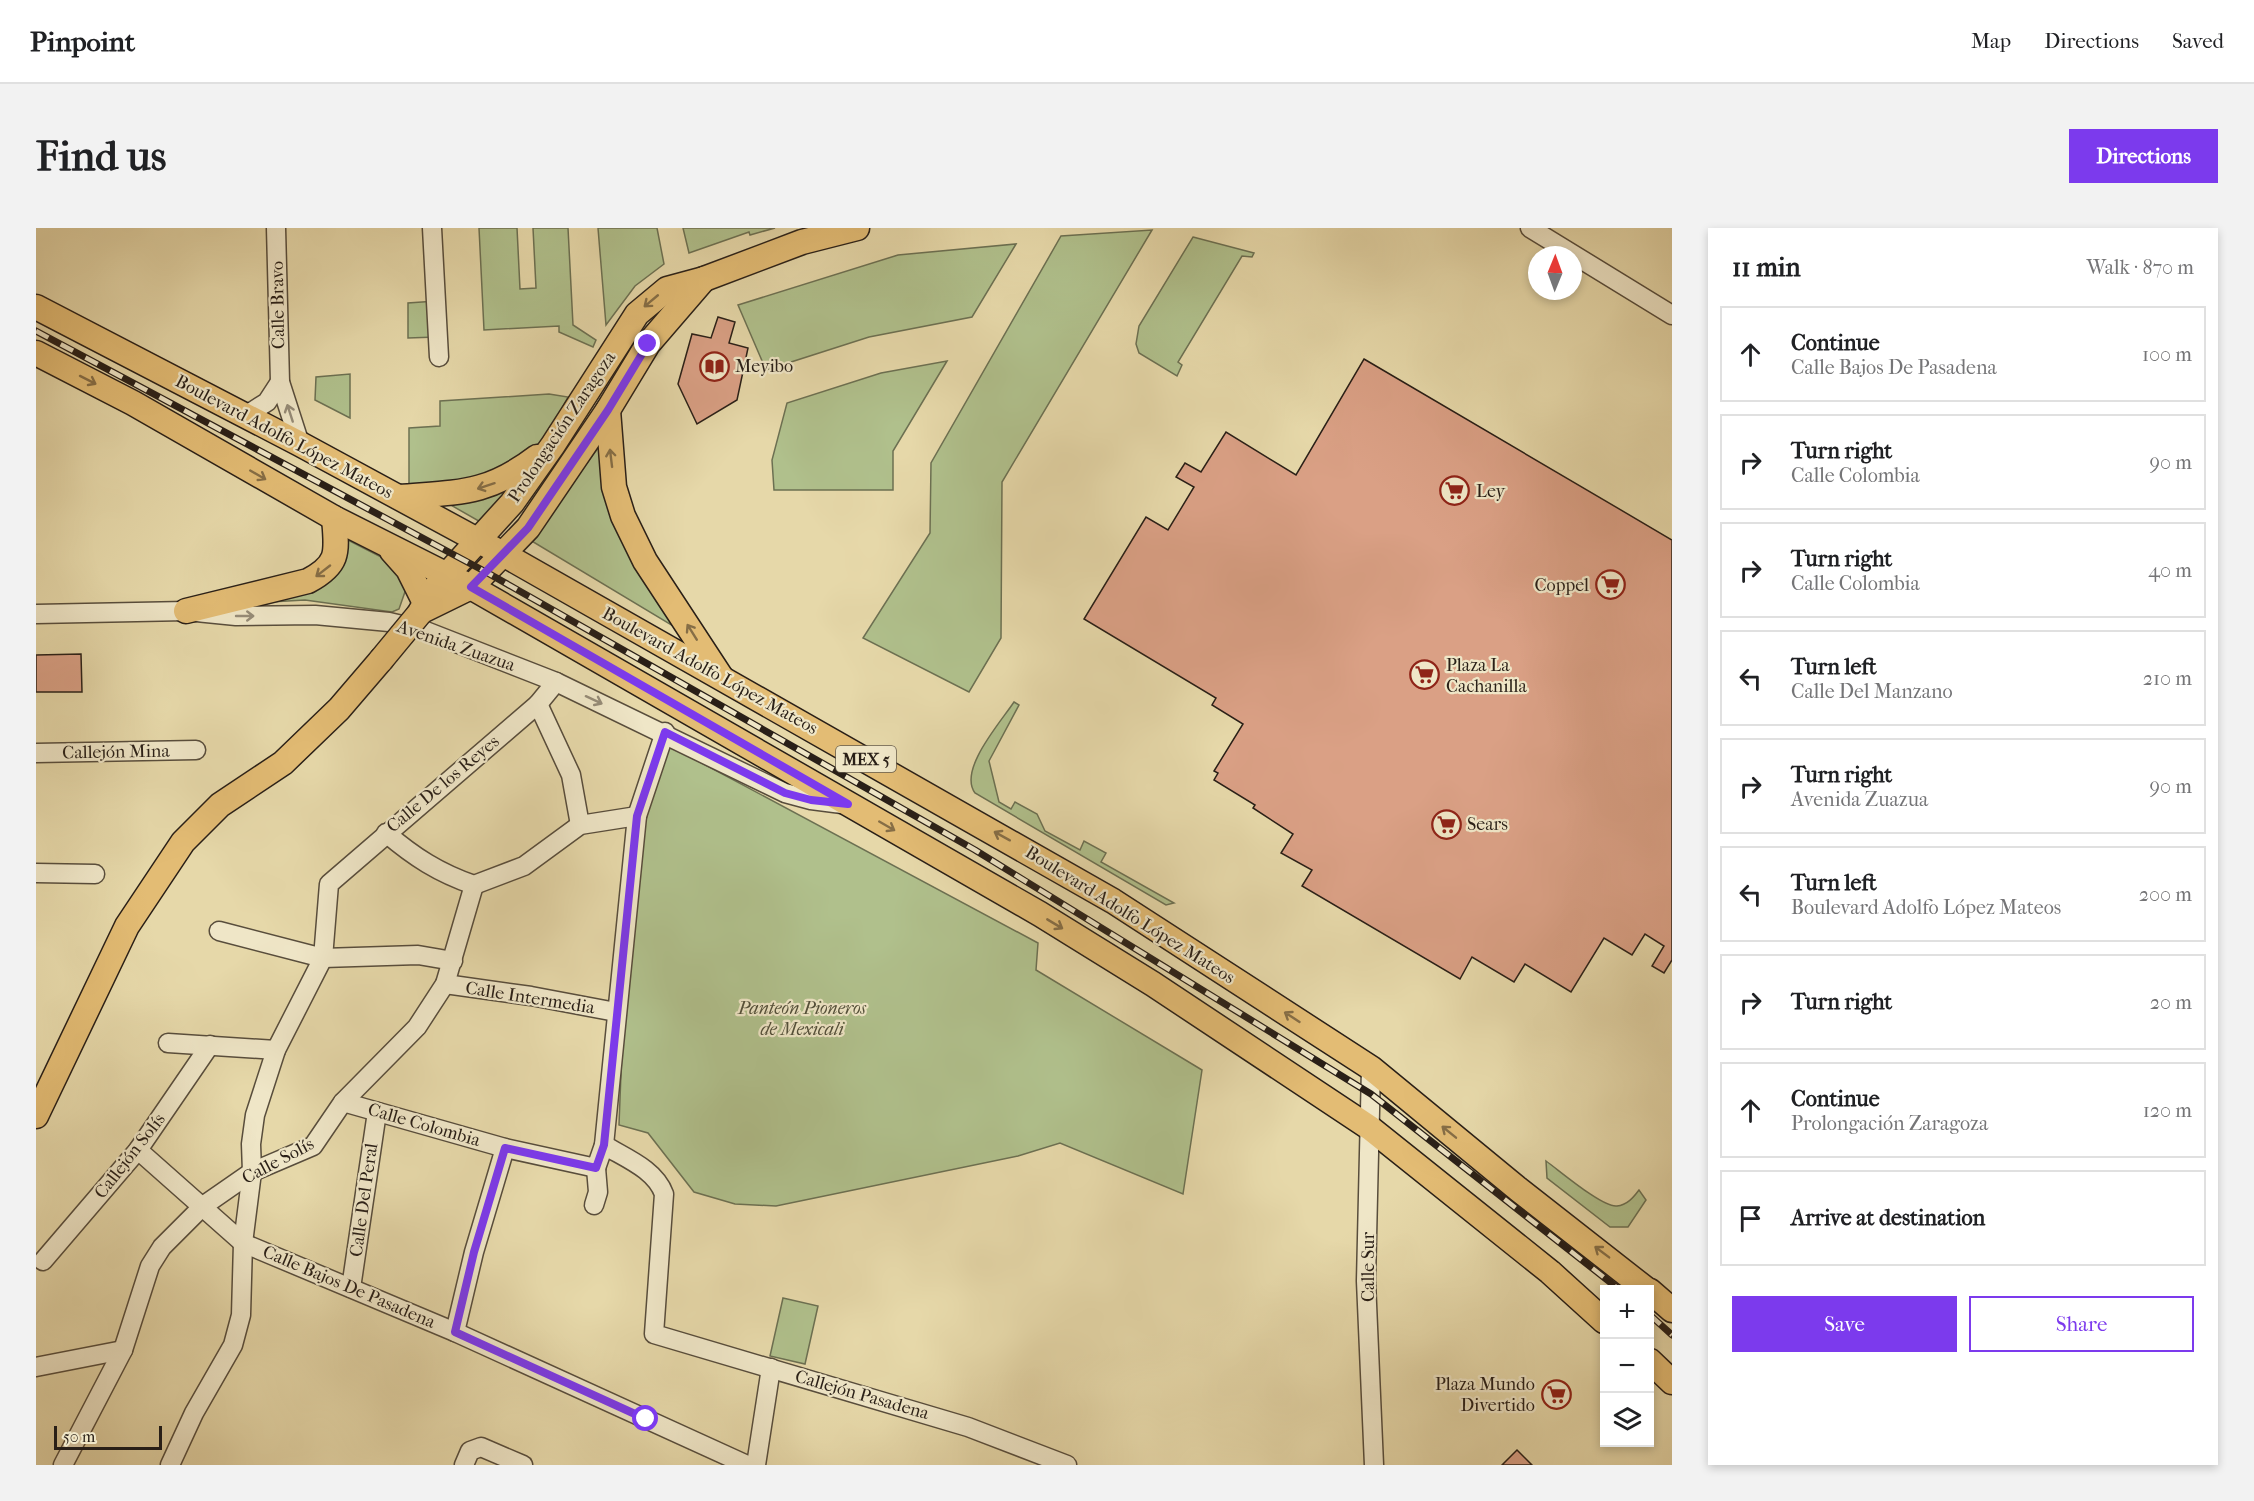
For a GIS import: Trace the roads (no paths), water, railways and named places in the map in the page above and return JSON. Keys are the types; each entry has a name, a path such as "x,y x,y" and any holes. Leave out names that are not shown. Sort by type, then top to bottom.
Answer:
{"main road":[{"name":"Prolongación Zaragoza","path":"36,1116 127,926 183,842 220,805 283,763 339,709 422,609 446,575 512,503 553,445 637,314 667,289 704,279 802,243 857,228"},
{"name":"Prolongación Zaragoza","path":"422,609 471,587 528,528 608,410 648,344 704,279"},
{"name":"Boulevard Adolfo López Mateos","path":"36,307 300,444 478,540 724,681 1059,868 1371,1068 1518,1189 1642,1285"},
{"name":"MEX 5","path":"36,353 134,403 334,518 471,587 848,804 1153,984 1370,1128 1550,1272 1600,1317"},
{"path":"608,410 614,487 623,516 645,561 724,681"},
{"path":"399,497 473,491 501,482 553,445"},
{"path":"186,611 308,581 324,573 334,562 336,545 334,518"},
{"path":"386,544 408,569 422,609"},
{"name":"Boulevard Adolfo López Mateos","path":"1654,1295 1672,1311"},
{"path":"1654,1365 1672,1382"}],"street":[{"name":"Calle Bravo","path":"276,228 280,382 300,444"},
{"path":"432,228 439,357"},
{"path":"1530,228 1672,315"},
{"path":"245,416 267,402 280,382"},
{"name":"Avenida Zuazua","path":"36,614 186,611 236,616 315,615 389,622 423,630 556,682 665,732 785,793 811,800 848,804"},
{"name":"Calle De los Reyes","path":"323,958 328,884 538,704 556,682"},
{"path":"538,704 571,775 580,825"},
{"path":"594,1205 598,1192 596,1168 604,1145 637,816 665,732"},
{"name":"Callejón Mina","path":"36,753 196,750"},
{"path":"386,833 414,857 448,876 474,885 524,866 580,825 637,816"},
{"path":"36,873 95,874"},
{"name":"Calle Solís","path":"63,1465 123,1350 150,1266 178,1228 203,1206 252,1172 313,1146 343,1102 417,1027 445,984 474,885"},
{"name":"Calle Intermedia","path":"219,931 323,958 418,955 453,961"},
{"path":"170,1465 194,1413 233,1345 241,1316 243,1243 252,1172 251,1144 255,1116 276,1050 323,958"},
{"name":"Calle Intermedia","path":"445,984 531,996 616,1012"},
{"path":"168,1043 276,1050"},
{"name":"Callejón Solís","path":"43,1261 138,1150 210,1045"},
{"name":"Calle Sur","path":"1371,1068 1366,1281 1374,1465"},
{"name":"Calle Colombia","path":"343,1102 505,1148 596,1168"},
{"name":"Calle Del Peral","path":"351,1288 377,1112"},
{"name":"Callejón Pasadena","path":"604,1145 652,1175 660,1183 663,1194 654,1334 968,1426 1068,1465"},
{"name":"Calle Colombia","path":"455,1332 474,1252 505,1148"},
{"name":"Calle Bajos De Pasadena","path":"138,1150 243,1243 455,1332 747,1465"},
{"path":"36,1367 123,1350"},
{"path":"756,1465 771,1368"},
{"path":"466,1460 474,1448 481,1447 523,1465"}],"railway":[{"path":"36,331 486,572 975,850 1371,1094 1614,1285"},
{"path":"1654,1319 1672,1335"}],"place":[{"name":"Meyibo","path":"714,366"},
{"name":"Ley","path":"1455,491"},
{"name":"Coppel","path":"1610,585"},
{"name":"Plaza La Cachanilla","path":"1425,675"},
{"name":"Sears","path":"1446,824"},
{"name":"Plaza Mundo Divertido","path":"1556,1394"}],"park label":[{"name":"Panteón Pioneros de Mexicali","path":"802,1018"}]}
